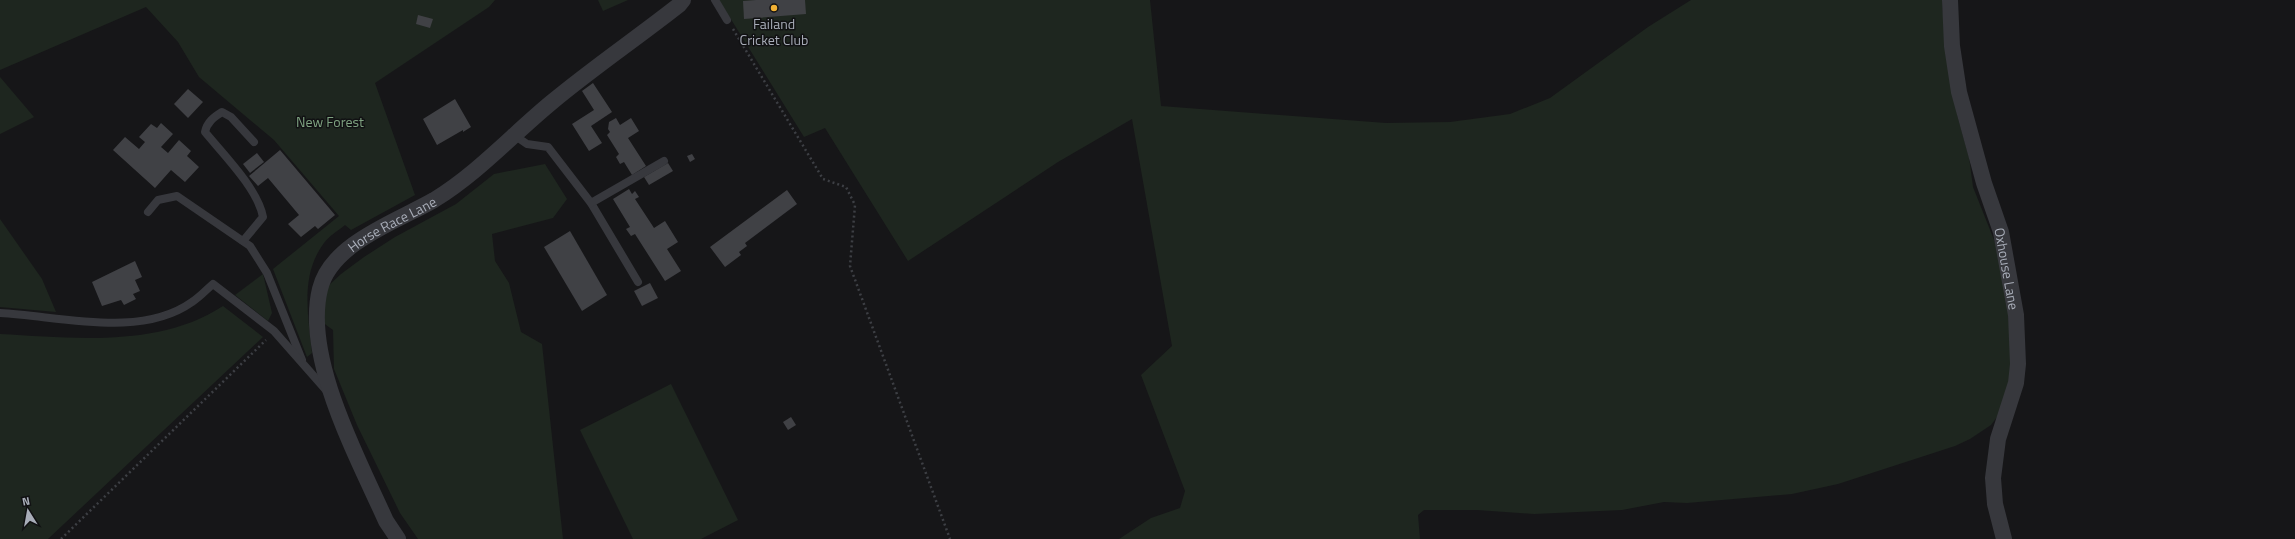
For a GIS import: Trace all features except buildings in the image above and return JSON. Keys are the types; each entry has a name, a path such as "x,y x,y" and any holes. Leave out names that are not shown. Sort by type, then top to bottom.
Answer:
{"street":[{"name":"Horse Race Lane","path":"398,539 386,521 332,396 321,358 316,312 320,287 332,264 356,242 441,195 468,175 552,102 679,5 683,0"},
{"name":"Oxhouse Lane","path":"1950,0 1952,46 1959,92 1984,183 2003,238 2016,315 2018,357 2016,383 1998,439 1993,478 1995,504 2004,539"}],"lane":[{"path":"715,0 727,20"},
{"path":"243,241 263,216 261,207 250,188 205,132 206,126 214,117 222,112 230,117 254,142"},
{"path":"514,135 527,144 548,146 591,203 638,282"},
{"path":"591,203 664,161"},
{"path":"148,212 158,200 177,196 250,246 267,273 305,367"},
{"path":"0,313 132,324 162,316 192,303 213,284 274,331 332,396"}],"path":[{"path":"727,20 789,126 823,179 846,187 856,205 850,266 950,539"},
{"path":"61,539 274,331"}],"green space":[{"name":"New Forest","path":"0,0 495,0 489,7 375,83 415,195 351,230 345,225 326,240 316,255 311,268 308,296 312,353 307,357 273,269 339,216 274,140 199,77 178,42 146,7 0,70"},
{"path":"598,0 628,0 603,11"},
{"path":"719,0 1150,0 1161,106 1386,123 1450,122 1510,114 1550,98 1648,27 1691,0 1942,0 1946,57 1958,118 1969,157 1973,187 1996,245 2005,279 2013,369 2000,413 1991,425 1970,439 1955,446 1838,484 1792,494 1687,503 1664,502 1622,510 1534,514 1477,510 1424,510 1418,515 1420,539 1119,539 1151,518 1180,508 1185,491 1141,375 1172,346 1132,119 1058,162 908,261 825,128 804,137"},
{"path":"0,77 34,117 0,134"},
{"path":"545,164 567,199 553,218 492,234 495,261 509,283 521,332 542,344 563,539 418,539 400,513 357,425 334,369 333,330 322,322 327,287 341,274 364,257 395,237 456,204 494,174"},
{"path":"0,219 42,279 56,312 0,307"},
{"path":"263,274 272,313 268,321 235,295"},
{"path":"223,306 263,337 48,539 0,539 0,334 86,338 144,334 171,329 198,319"},
{"path":"671,384 738,520 701,539 633,539 580,430"}],"place":[{"name":"Failand Cricket Club","path":"774,8"}]}
